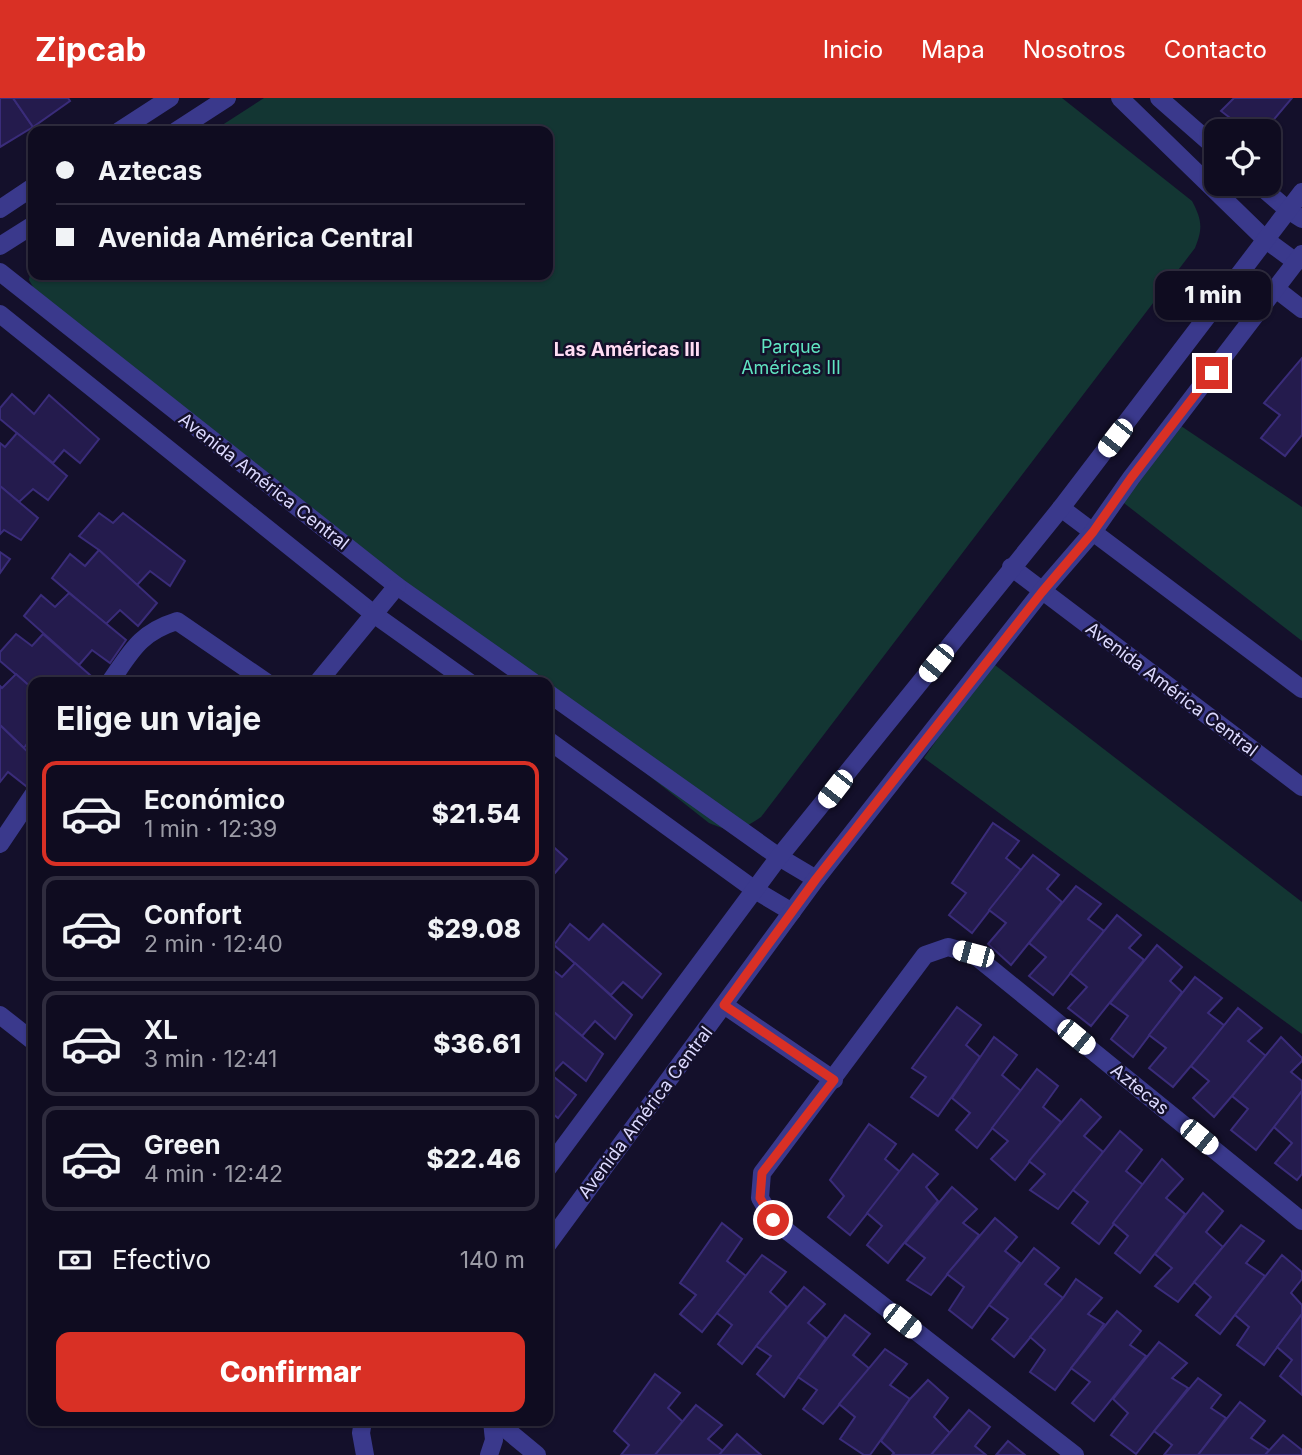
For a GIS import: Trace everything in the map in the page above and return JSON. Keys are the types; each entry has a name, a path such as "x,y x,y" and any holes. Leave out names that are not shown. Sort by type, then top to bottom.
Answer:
{"street":[{"path":"127,126 170,98"},
{"path":"184,126 227,98"},
{"name":"Avenida América Central","path":"553,1237 816,879 1042,592 1093,532 1299,258 1266,240 1120,98"},
{"path":"1159,98 1204,137"},
{"path":"0,209 28,190"},
{"path":"553,1161 779,857 1061,508 1266,240 1295,215 1302,192"},
{"path":"1272,196 1295,215"},
{"path":"0,246 28,228"},
{"name":"Avenida América Central","path":"0,272 397,586 526,677"},
{"path":"1276,289 1302,309"},
{"name":"Avenida América Central","path":"0,314 375,615 462,677"},
{"path":"1061,508 1302,690"},
{"name":"Avenida América Central","path":"1011,567 1302,787"},
{"path":"322,677 397,586"},
{"path":"113,677 135,646 156,628 177,621 259,677"},
{"path":"553,697 779,857 816,879"},
{"path":"553,744 755,890 792,912"},
{"path":"0,844 28,802"},
{"name":"Aztecas","path":"1075,1455 773,1220 760,1198 762,1173 925,955 948,947 973,954 1302,1221"},
{"path":"724,1005 834,1080"},
{"path":"0,1015 28,1037"},
{"path":"362,1426 365,1455"},
{"path":"489,1455 494,1440 494,1426"},
{"path":"500,1426 537,1455"}],"green space":[{"name":"Parque Américas III","path":"264,98 1062,98 1192,201 1198,214 1200,229 1195,248 761,817 747,826 730,829 709,823 553,700 553,677 524,677 39,297 29,280 553,280 553,126 221,126"},
{"path":"1181,426 1302,507 1302,641 1120,500"},
{"path":"991,662 1302,902 1302,1034 924,758"}],"building":[{"path":"0,98 13,98 32,126 28,126 28,130 0,147"},
{"path":"13,98 68,98 70,101 32,126"},
{"path":"1234,98 1292,98 1274,119 1231,119 1221,111"},
{"path":"1302,358 1302,435 1285,456 1261,438 1280,415 1264,403"},
{"path":"12,394 34,414 49,395 99,439 80,463 64,450 53,463 0,419 0,408"},
{"path":"17,433 67,476 48,500 33,489 19,502 0,486 0,443 5,447"},
{"path":"0,486 38,518 21,540 4,530 0,534"},
{"path":"99,513 113,523 123,513 185,561 170,586 150,571 137,585 99,550 79,536"},
{"path":"99,550 157,603 138,626 120,610 106,624 52,578 70,554 85,566"},
{"path":"0,552 10,559 0,573"},
{"path":"69,593 126,640 110,663 92,650 79,665 24,616 41,595 55,607"},
{"path":"16,634 32,646 43,634 92,677 28,677 28,685 0,661 0,652"},
{"path":"16,674 28,685 28,742 24,748 0,725 0,686 2,688"},
{"path":"0,725 28,752 28,783 26,786 8,772 0,782"},
{"path":"993,823 1019,841 1006,858 1021,870 972,933 949,915 966,893 952,883"},
{"path":"553,846 567,859 553,875"},
{"path":"1033,855 1059,875 1047,889 1062,902 1011,965 988,944 1006,923 989,910"},
{"path":"1076,886 1101,904 1088,919 1104,931 1053,995 1029,976 1046,957 1029,943"},
{"path":"1117,915 1141,935 1129,948 1144,960 1091,1026 1068,1008 1087,987 1070,973"},
{"path":"570,924 589,940 603,924 661,974 642,998 623,982 611,995 554,945"},
{"path":"1157,945 1182,967 1170,981 1182,992 1133,1057 1111,1039 1128,1016 1110,1003"},
{"path":"575,963 632,1015 615,1039 595,1021 582,1036 553,1011 553,970 562,977"},
{"path":"1195,977 1222,998 1208,1013 1225,1026 1173,1087 1149,1068 1166,1048 1149,1035"},
{"path":"957,1007 981,1025 966,1045 980,1057 938,1116 911,1097 926,1077 912,1068"},
{"path":"1238,1008 1262,1028 1248,1041 1266,1056 1214,1117 1193,1098 1209,1081 1191,1066"},
{"path":"553,1011 603,1054 586,1081 563,1062 553,1073"},
{"path":"994,1037 1017,1055 1002,1075 1021,1091 977,1148 956,1130 970,1113 952,1098"},
{"path":"1281,1037 1302,1058 1291,1072 1302,1081 1302,1091 1256,1150 1231,1130 1248,1109 1232,1096"},
{"path":"1037,1069 1058,1086 1043,1107 1061,1122 1015,1180 991,1159 1008,1141 992,1128"},
{"path":"553,1076 576,1095 558,1118 553,1114"},
{"path":"1302,1091 1302,1174 1297,1180 1275,1163 1292,1143 1274,1127"},
{"path":"1081,1099 1101,1117 1084,1136 1103,1152 1058,1209 1030,1190 1045,1174 1029,1161"},
{"path":"869,1124 896,1144 885,1159 900,1172 850,1235 828,1217 844,1196 830,1180"},
{"path":"1120,1131 1142,1150 1126,1171 1143,1185 1099,1244 1072,1223 1088,1202 1073,1190"},
{"path":"913,1154 938,1174 926,1187 938,1201 888,1263 867,1245 882,1226 867,1213"},
{"path":"1162,1159 1183,1179 1166,1198 1185,1214 1140,1273 1115,1253 1128,1236 1113,1223"},
{"path":"952,1187 977,1209 963,1223 979,1235 931,1295 907,1280 925,1258 905,1243"},
{"path":"1203,1193 1223,1211 1206,1232 1223,1247 1178,1302 1155,1286 1172,1268 1155,1254"},
{"path":"995,1218 1017,1237 1005,1251 1020,1263 972,1328 949,1310 964,1287 947,1274"},
{"path":"722,1223 742,1239 727,1261 746,1276 702,1332 680,1314 696,1295 680,1283"},
{"path":"1241,1225 1264,1241 1246,1263 1265,1276 1220,1334 1196,1315 1211,1297 1194,1282"},
{"path":"1034,1248 1059,1268 1045,1284 1063,1298 1014,1357 992,1339 1008,1319 989,1305"},
{"path":"762,1255 786,1272 770,1292 787,1307 742,1364 718,1344 732,1325 717,1313"},
{"path":"1282,1255 1302,1272 1302,1279 1291,1293 1302,1305 1302,1314 1264,1365 1237,1345 1249,1327 1235,1315"},
{"path":"1076,1279 1102,1298 1088,1314 1104,1324 1055,1390 1030,1372 1045,1350 1030,1337"},
{"path":"804,1287 825,1304 808,1323 826,1338 784,1397 757,1374 771,1356 756,1346"},
{"path":"1117,1311 1141,1331 1130,1345 1146,1356 1094,1421 1072,1403 1090,1382 1071,1368"},
{"path":"1302,1314 1302,1395 1280,1376 1292,1360 1277,1347"},
{"path":"845,1315 870,1334 853,1355 870,1369 823,1424 803,1409 817,1390 798,1377"},
{"path":"1159,1342 1187,1363 1172,1378 1188,1388 1136,1454 1111,1435 1128,1413 1113,1399"},
{"path":"885,1349 907,1364 890,1385 910,1399 870,1455 864,1455 840,1439 855,1417 839,1404"},
{"path":"655,1374 680,1393 668,1408 683,1422 655,1455 621,1455 629,1445 614,1431"},
{"path":"1198,1378 1221,1395 1211,1408 1226,1418 1198,1455 1164,1455 1172,1445 1154,1431"},
{"path":"928,1380 948,1398 934,1417 950,1433 931,1455 892,1455 894,1453 881,1441 910,1399"},
{"path":"1240,1402 1265,1421 1251,1438 1269,1450 1265,1455 1198,1455"},
{"path":"696,1405 722,1425 708,1439 723,1451 719,1455 655,1455"},
{"path":"969,1410 990,1427 975,1446 986,1455 931,1455"},
{"path":"737,1434 761,1455 719,1455"},
{"path":"1283,1435 1302,1450 1302,1455 1265,1455"},
{"path":"1008,1441 1025,1455 996,1455"}],"district":[{"name":"Las Américas III","path":"627,349"}],"route":[{"path":"773,1220 760,1198 762,1173 834,1080 724,1005 816,879 1042,592 1093,532 1212,373"}]}
